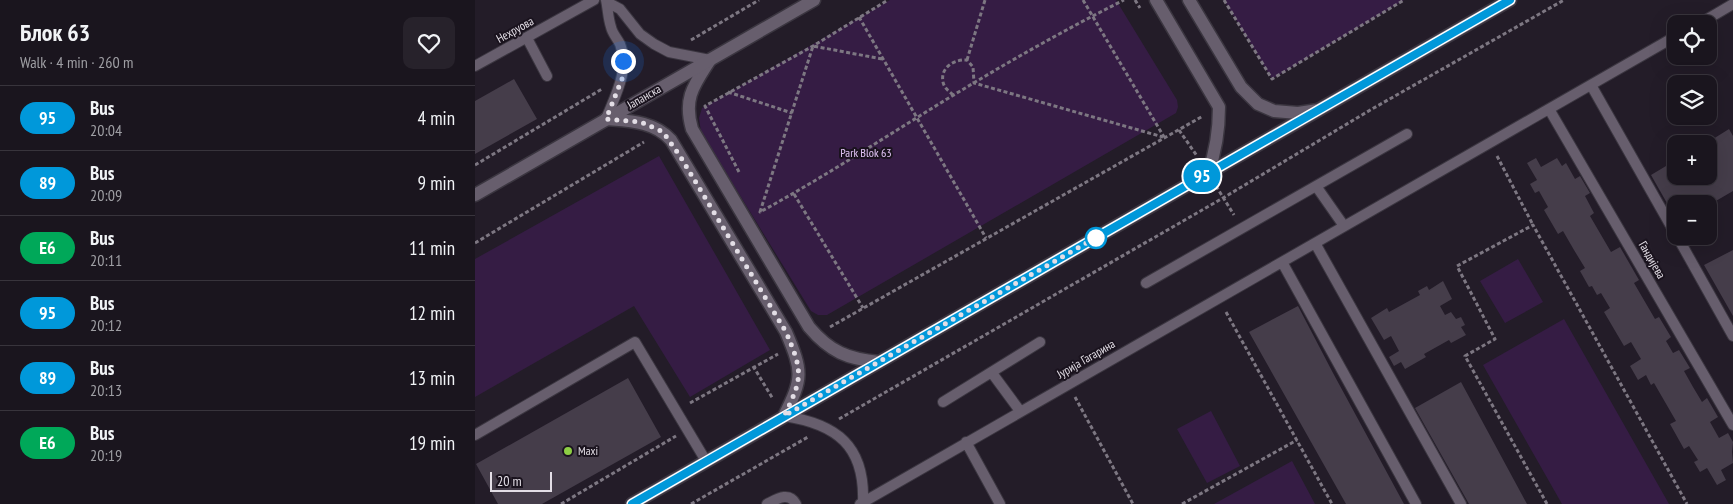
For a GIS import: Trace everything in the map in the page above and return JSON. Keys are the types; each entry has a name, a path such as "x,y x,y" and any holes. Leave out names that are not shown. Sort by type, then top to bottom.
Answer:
{"street":[{"name":"Јапанска","path":"475,194 814,0"},
{"path":"1156,0 1219,107 1219,124 1214,156 1207,173"},
{"path":"1189,0 1241,87 1258,104 1274,111 1298,113 1319,110"},
{"path":"632,504 1510,0"},
{"path":"710,60 693,86 689,99 688,116 692,129 809,327 823,343 843,354 860,360 879,362"},
{"path":"606,119 641,122 663,132 671,140 686,165 786,332 796,356 799,372 797,389 784,416"}],"lane":[{"name":"Нехруова","path":"475,66 593,0"},
{"path":"606,1 620,9 639,34 654,44 669,52 710,60"},
{"path":"606,1 607,16 620,44 623,61 622,79 606,119"},
{"path":"1712,15 1728,4"},
{"path":"527,38 547,76"},
{"path":"1219,298 1667,41"},
{"path":"1591,85 1667,218"},
{"name":"Гандијева","path":"1549,109 1733,425"},
{"path":"1146,283 1407,134"},
{"path":"1317,186 1344,226"},
{"path":"1315,243 1461,504"},
{"path":"1682,245 1733,336"},
{"path":"1282,262 1416,504"},
{"name":"Јурија Гагарина","path":"862,503 1219,298"},
{"path":"475,435 635,342 706,461"},
{"path":"943,402 1040,342"},
{"path":"992,373 1020,411"},
{"path":"784,416 806,420 825,427 839,436 856,456 862,473 864,484 862,503"},
{"path":"966,442 999,504"},
{"path":"767,504 785,496 792,498 796,504"}],"path":[{"path":"669,52 759,0"},
{"path":"743,180 705,106 727,92 813,46 888,0"},
{"path":"967,60 985,0"},
{"path":"1083,0 1164,138"},
{"path":"760,212 794,194 953,95 1092,16 1124,0"},
{"path":"1135,0 1145,16"},
{"path":"1224,0 1272,79 1404,0"},
{"path":"691,504 1565,0"},
{"path":"859,17 986,238"},
{"path":"813,46 882,59"},
{"path":"760,212 813,46"},
{"path":"953,95 945,88 942,81 945,70 952,63 959,60 967,60 973,67 974,83"},
{"path":"475,165 622,79"},
{"path":"974,83 1164,138"},
{"path":"727,92 792,113"},
{"path":"826,329 1204,116 1199,108"},
{"path":"1179,130 1197,156"},
{"path":"475,243 645,142"},
{"path":"1490,143 1533,225 1687,504"},
{"path":"1216,186 1223,198"},
{"path":"794,194 863,308"},
{"path":"756,204 760,212"},
{"path":"1533,225 1457,266 1495,338 1465,356 1547,504"},
{"path":"1219,298 1332,504"},
{"path":"693,409 690,402 778,354 773,346"},
{"path":"753,366 773,399"},
{"path":"1068,384 1133,504"},
{"path":"561,504 687,430"},
{"path":"797,437 799,442"},
{"path":"1182,504 1297,440"}],"green space":[{"name":"Park Blok 63","path":"890,0 1116,0 1177,100 1178,107 1176,113 827,315 818,315 811,311 701,132 699,118 702,108"},
{"path":"1224,0 1404,0 1272,79"},
{"path":"659,156 770,350 690,397 634,306 475,397 475,259"},
{"path":"1518,259 1543,302 1505,323 1480,281"},
{"path":"1564,319 1669,504 1562,504 1483,365"},
{"path":"1211,411 1240,466 1207,483 1177,429"},
{"path":"1292,461 1315,504 1214,504"}],"building":[{"path":"514,79 537,119 475,154 475,101"},
{"path":"1729,129 1733,136 1733,191 1717,200 1717,195 1667,195 1667,203 1651,175 1667,165 1667,185 1717,185 1717,136"},
{"path":"1536,158 1541,167 1557,158 1562,166 1566,163 1575,179 1580,176 1590,193 1585,196 1594,213 1590,216 1611,252 1620,247 1639,280 1634,283 1655,319 1659,317 1671,337 1666,341 1673,353 1679,350 1690,368 1684,371 1693,387 1702,402 1707,398 1718,417 1710,422 1719,438 1728,433 1733,442 1733,463 1721,470 1726,480 1717,485 1707,468 1700,472 1694,462 1698,460 1689,446 1684,449 1670,424 1676,421 1654,383 1651,385 1646,375 1638,380 1630,366 1641,359 1631,342 1624,346 1604,312 1610,308 1601,293 1597,295 1592,286 1589,287 1580,271 1585,268 1563,231 1558,234 1544,210 1548,207 1539,191 1535,193 1530,184 1537,180 1527,163"},
{"path":"1733,250 1733,316 1704,265"},
{"path":"1443,281 1452,299 1440,306 1445,315 1451,312 1456,319 1461,317 1465,325 1461,327 1466,335 1451,343 1449,340 1424,354 1426,357 1405,369 1401,362 1394,366 1389,357 1399,351 1391,336 1384,340 1371,318 1387,308 1389,312 1420,295 1418,291 1427,286 1429,290"},
{"path":"1298,306 1404,504 1346,504 1249,332"},
{"name":"Maxi","path":"628,378 661,437 542,504 498,504 476,464"},
{"path":"1461,382 1527,504 1469,504 1415,408"}],"bus line":[{"name":"95","path":"632,504 1510,0"}],"place":[{"name":"Maxi","path":"568,451"}],"route":[{"path":"623,61 622,79 606,119 641,122 663,132 671,140 786,332 796,356 799,372 797,389 784,416 1096,238"}]}
